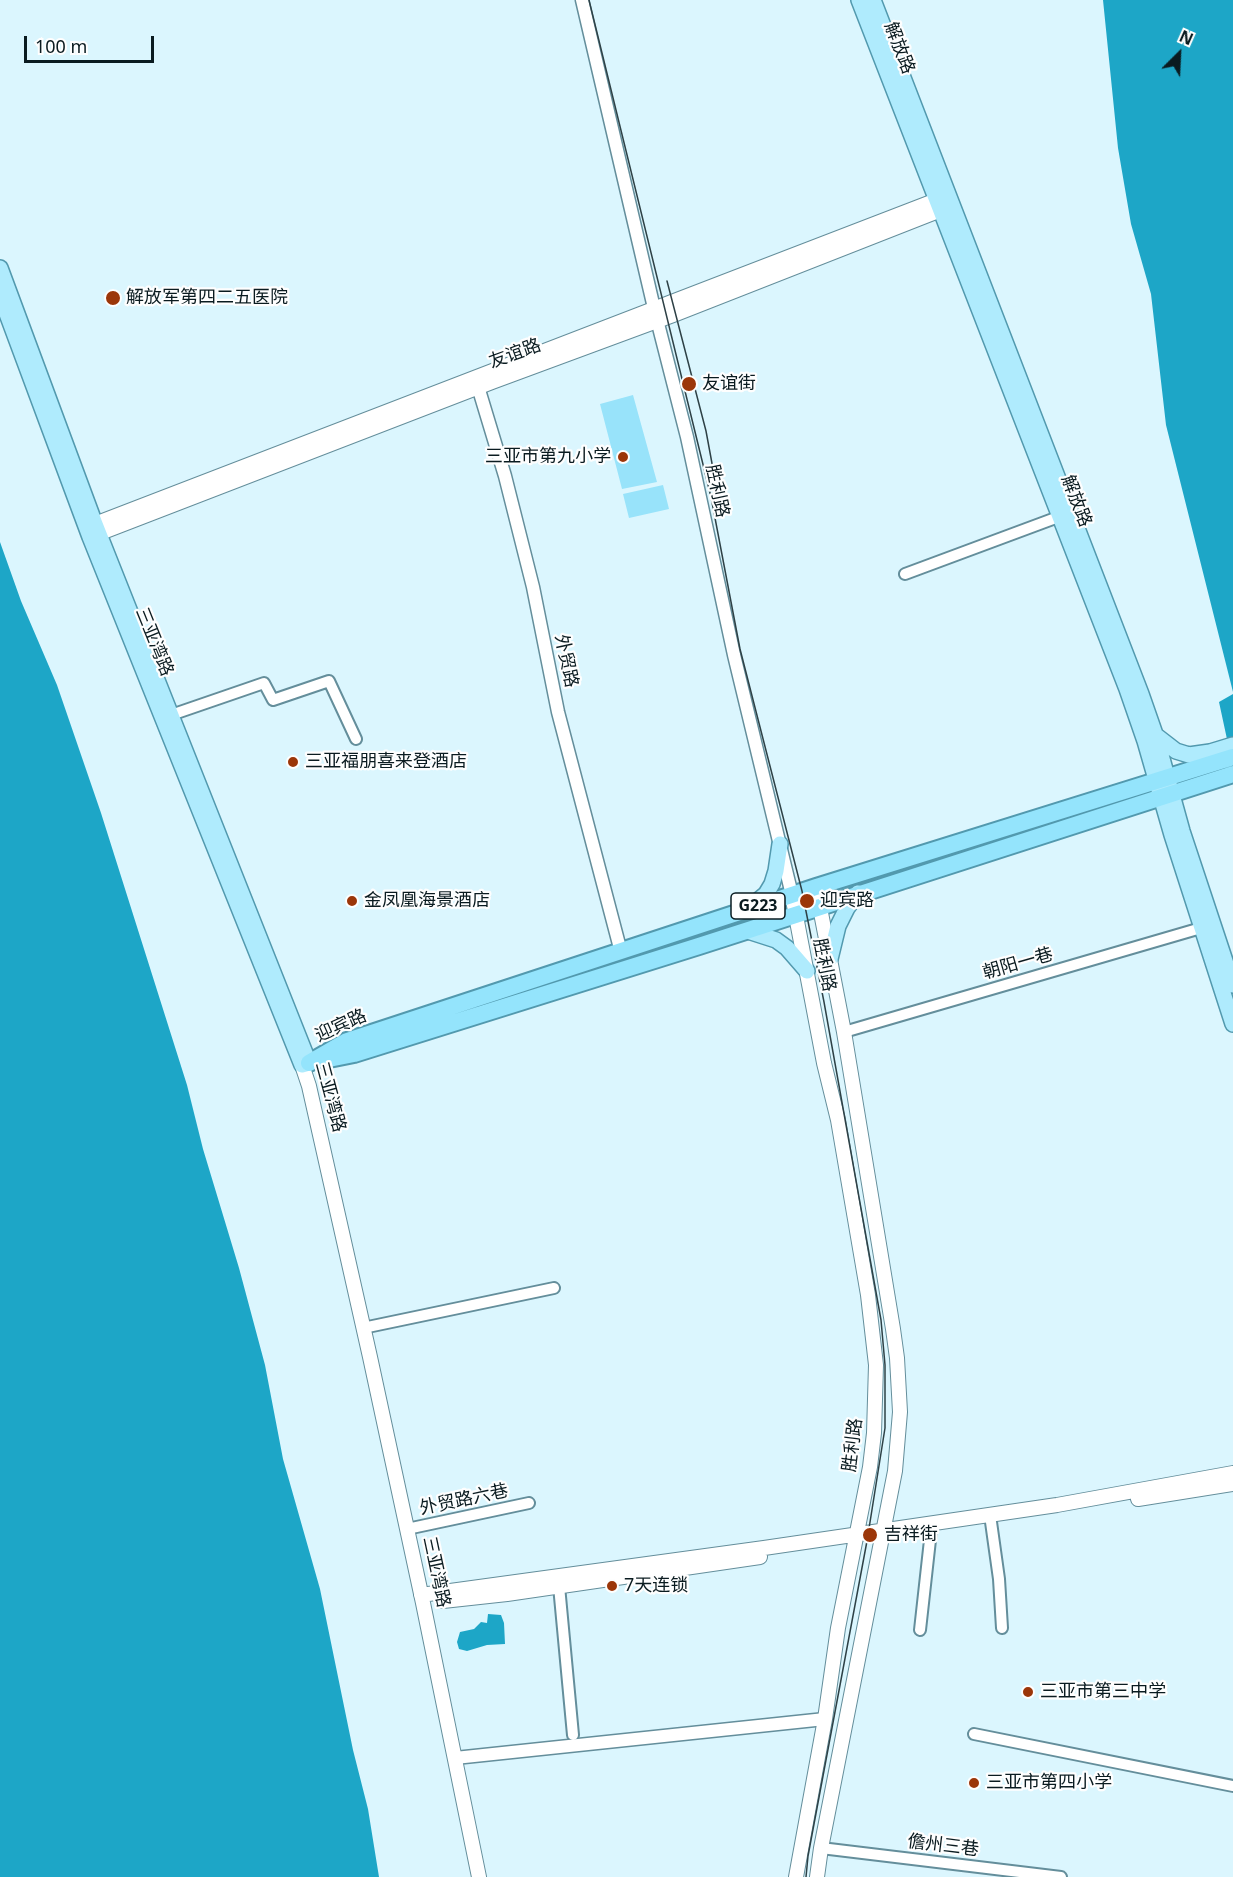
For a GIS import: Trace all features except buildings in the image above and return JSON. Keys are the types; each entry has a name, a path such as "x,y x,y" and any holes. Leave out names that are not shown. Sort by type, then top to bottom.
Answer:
{"highway":[{"name":"G223","path":"1213,765 1233,757"},
{"name":"迎宾路","path":"305,1064 348,1041 816,887 1161,778 1213,765"},
{"name":"迎宾路","path":"305,1064 354,1054 748,931 858,893 1166,795 1213,765"},
{"name":"G223","path":"1213,765 1233,774"}],"main road":[{"name":"解放路","path":"860,0 945,203 1154,734 1161,778"},
{"name":"解放路","path":"873,0 945,203 1161,778 1201,928 1233,1024"},
{"name":"友谊路","path":"93,530 945,203"},
{"name":"三亚湾路","path":"0,268 93,530 171,715 305,1064 422,1599 479,1877"},
{"name":"三亚湾路","path":"0,295 305,1064"},
{"path":"1154,734 1176,751 1213,765 1233,745"},
{"name":"解放路","path":"1166,795 1233,985"},
{"path":"747,910 766,894 772,884 780,844"},
{"name":"胜利路","path":"816,887 844,1032 897,1358 900,1412 898,1444 884,1534 817,1877"},
{"path":"830,959 838,926 858,893"},
{"name":"胜利路","path":"792,895 819,1040 840,1131 868,1294 876,1365 874,1433 796,1877"},
{"path":"748,931 776,940 787,948 807,971"},
{"path":"422,1599 884,1534 1233,1473"},
{"path":"884,1534 931,1531 1233,1484"},
{"path":"422,1599 507,1594 856,1538"}],"street":[{"name":"胜利路","path":"582,0 687,437 734,655 792,895"},
{"name":"外贸路","path":"477,382 533,587 558,712 621,952"},
{"path":"905,574 1061,516"},
{"path":"171,715 264,684 273,700 329,681 356,739"},
{"name":"朝阳一巷","path":"844,1032 1201,928"},
{"path":"363,1328 554,1288"},
{"name":"外贸路六巷","path":"406,1529 529,1503"},
{"path":"991,1522 999,1579 1002,1628"},
{"path":"920,1630 931,1531"},
{"path":"559,1586 573,1735"},
{"path":"455,1758 825,1719"},
{"path":"974,1734 1233,1786"},
{"name":"儋州三巷","path":"821,1848 1061,1877"}],"shaded area":[{"path":"1103,0 1233,0 1233,692 1166,425 1151,294 1131,224 1118,148"},
{"path":"633,395 657,482 622,489 600,404"},
{"path":"663,485 669,509 629,518 623,494"},
{"path":"0,542 21,601 57,685 101,813 187,1085 203,1149 239,1268 265,1365 283,1459 320,1589 353,1750 368,1809 379,1877 0,1877"},
{"path":"1233,694 1233,767 1219,702"},
{"path":"488,1614 501,1615 504,1623 505,1644 487,1645 467,1651 459,1649 457,1642 460,1632 474,1629 481,1622 487,1623"}],"tram line":[{"path":"589,0 711,497 740,649 802,891 881,1320 885,1365 885,1428 867,1541 806,1877"},
{"path":"667,281 706,431 716,485"}],"place":[{"name":"解放军第四二五医院","path":"113,298"},
{"name":"友谊街","path":"689,384"},
{"name":"三亚市第九小学","path":"623,457"},
{"name":"三亚福朋喜来登酒店","path":"293,762"},
{"name":"金凤凰海景酒店","path":"352,901"},
{"name":"迎宾路","path":"807,901"},
{"name":"吉祥街","path":"870,1535"},
{"name":"7天连锁","path":"612,1586"},
{"name":"三亚市第三中学","path":"1028,1692"},
{"name":"三亚市第四小学","path":"974,1783"}]}
